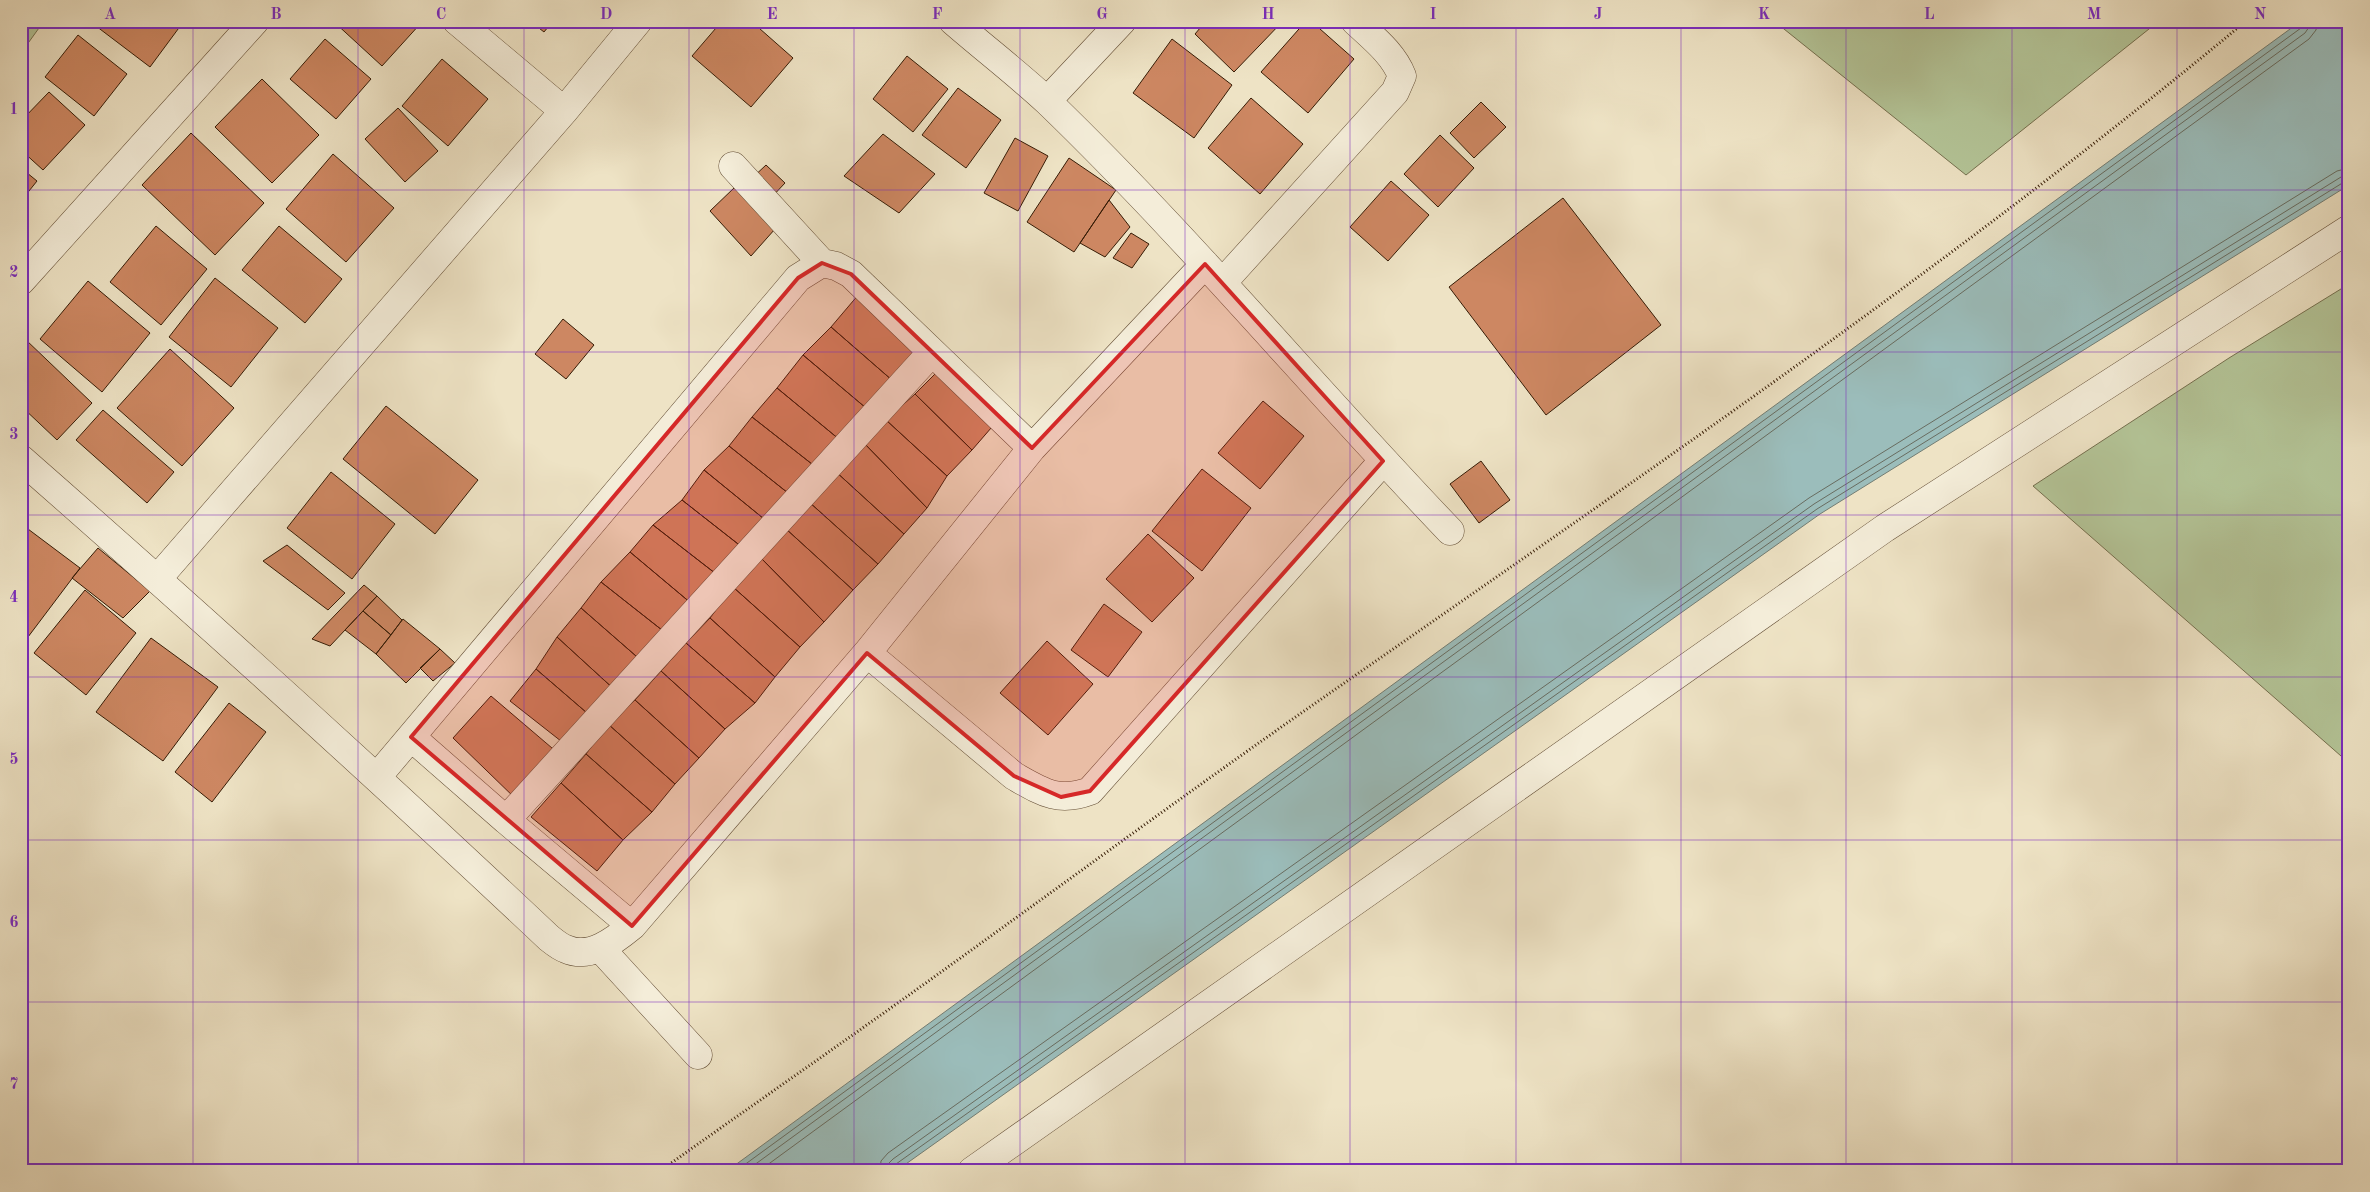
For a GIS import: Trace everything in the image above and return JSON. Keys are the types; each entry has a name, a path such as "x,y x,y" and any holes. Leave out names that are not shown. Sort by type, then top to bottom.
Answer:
{"street":[{"path":"21,281 254,21"},
{"path":"457,21 564,111"},
{"path":"158,578 564,111 638,21"},
{"path":"953,21 1047,101 1214,273 1383,461 1450,531"},
{"path":"1047,101 1122,21"},
{"path":"21,459 158,578 377,777 549,938 567,950 584,952 600,948 612,942 632,926 867,653 1032,448 1214,273 1395,92 1402,76 1398,64 1355,21"},
{"path":"733,166 822,263 836,266 851,274 1032,448"},
{"path":"972,1171 1885,528 2349,229"},
{"path":"377,777 798,278 822,263"},
{"path":"506,820 932,352"},
{"path":"867,653 1014,776 1040,790 1061,797 1075,796 1090,791 1383,461"},
{"path":"410,737 632,926"},
{"path":"600,948 698,1055"}],"path":[{"path":"660,1171 941,972 1205,780 1758,395 1980,233 2172,83 2246,21"}],"highlighted area":[{"path":"822,263 851,274 1032,448 1205,264 1383,461 1090,791 1061,797 1014,776 867,653 632,926 411,737 798,278"}],"green space":[{"path":"21,21 44,21 21,53"},
{"path":"1774,21 2159,21 1966,175"},
{"path":"2349,284 2349,763 2033,486 2229,358"}],"water":[{"path":"2301,21 2349,21 2349,185 1820,514 896,1171 727,1171"}],"building":[{"path":"94,21 184,21 150,67 92,23"},
{"path":"333,21 419,21 421,23 382,66"},
{"path":"530,21 553,21 544,32"},
{"path":"722,21 751,21 793,58 751,107 692,56"},
{"path":"1206,21 1283,21 1234,72 1195,34"},
{"path":"1306,21 1311,21 1354,59 1308,113 1261,72"},
{"path":"78,35 127,74 94,116 45,77"},
{"path":"325,39 371,79 336,119 290,79"},
{"path":"1172,39 1232,85 1194,138 1133,93"},
{"path":"907,56 948,89 913,132 873,99"},
{"path":"442,59 488,99 448,146 402,106"},
{"path":"262,79 319,135 272,183 215,127"},
{"path":"958,88 1001,120 966,168 922,135"},
{"path":"49,92 85,125 43,170 21,150 21,121"},
{"path":"1251,98 1303,144 1260,194 1208,148"},
{"path":"1481,102 1506,127 1474,158 1450,133"},
{"path":"398,108 438,151 405,182 365,139"},
{"path":"191,133 264,203 215,255 142,185"},
{"path":"883,134 935,174 899,213 844,176"},
{"path":"1440,135 1474,168 1438,207 1404,174"},
{"path":"1015,138 1048,156 1018,211 984,193"},
{"path":"333,154 394,208 346,262 286,209"},
{"path":"1069,158 1116,190 1074,252 1027,222"},
{"path":"766,165 785,183 769,200 750,180"},
{"path":"21,168 37,181 21,201"},
{"path":"1391,181 1429,215 1388,261 1350,227"},
{"path":"735,187 775,229 751,256 710,211"},
{"path":"1563,198 1661,325 1546,415 1449,287"},
{"path":"1109,200 1130,227 1105,257 1080,243"},
{"path":"156,226 207,269 161,325 110,282"},
{"path":"279,226 342,279 305,323 242,270"},
{"path":"1131,233 1149,244 1132,268 1113,258"},
{"path":"215,278 278,328 231,387 169,337"},
{"path":"88,281 150,333 102,392 40,339"},
{"path":"859,294 920,356 893,381 831,327"},
{"path":"563,319 594,345 566,379 535,354"},
{"path":"831,327 893,381 866,408 803,355"},
{"path":"25,339 92,403 57,440 21,406 21,343"},
{"path":"170,349 234,408 182,466 117,408"},
{"path":"803,355 866,408 840,440 777,388"},
{"path":"940,369 998,420 972,450 915,394"},
{"path":"777,388 840,440 817,468 752,417"},
{"path":"915,394 972,450 947,476 886,420"},
{"path":"1263,401 1304,436 1260,489 1218,453"},
{"path":"386,406 478,480 435,534 343,459"},
{"path":"103,410 174,472 147,503 76,440"},
{"path":"752,417 817,468 793,497 729,446"},
{"path":"886,420 947,476 927,508 863,442"},
{"path":"863,442 927,508 904,534 834,470"},
{"path":"729,446 793,497 769,523 704,470"},
{"path":"1481,461 1510,500 1479,523 1450,484"},
{"path":"1202,469 1251,508 1202,571 1152,531"},
{"path":"704,470 769,523 747,551 682,500"},
{"path":"834,470 904,534 878,564 808,501"},
{"path":"331,472 395,524 352,579 287,528"},
{"path":"682,500 747,551 720,577 653,525"},
{"path":"808,501 878,564 853,590 785,528"},
{"path":"653,525 720,577 692,604 630,552"},
{"path":"785,528 853,590 824,622 760,557"},
{"path":"28,529 80,568 28,637 21,632 21,538"},
{"path":"1148,534 1194,578 1152,622 1106,579"},
{"path":"287,545 345,593 328,610 263,561"},
{"path":"98,548 150,591 123,618 72,578"},
{"path":"630,552 692,604 667,634 601,582"},
{"path":"760,557 824,622 800,647 733,587"},
{"path":"601,582 667,634 644,663 581,608"},
{"path":"364,585 377,596 330,646 312,639"},
{"path":"733,587 800,647 775,677 710,618"},
{"path":"85,590 136,633 86,695 34,653"},
{"path":"377,596 402,620 391,635 363,611"},
{"path":"1104,604 1142,632 1108,677 1071,650"},
{"path":"581,608 644,663 616,691 557,637"},
{"path":"363,611 391,635 376,654 345,630"},
{"path":"710,618 775,677 755,703 686,643"},
{"path":"403,619 440,649 406,683 376,654"},
{"path":"557,637 616,691 594,719 536,669"},
{"path":"151,638 218,687 163,761 96,712"},
{"path":"1047,641 1093,684 1048,735 1000,693"},
{"path":"686,643 755,703 725,729 661,671"},
{"path":"440,649 455,663 433,681 420,668"},
{"path":"536,669 594,719 566,745 510,701"},
{"path":"661,671 725,729 699,758 635,700"},
{"path":"491,696 559,754 519,802 453,738"},
{"path":"635,700 699,758 675,784 608,724"},
{"path":"229,703 266,732 212,802 175,772"},
{"path":"608,724 675,784 652,812 586,754"},
{"path":"586,754 652,812 623,840 561,783"},
{"path":"561,783 623,840 597,871 531,817"}]}
